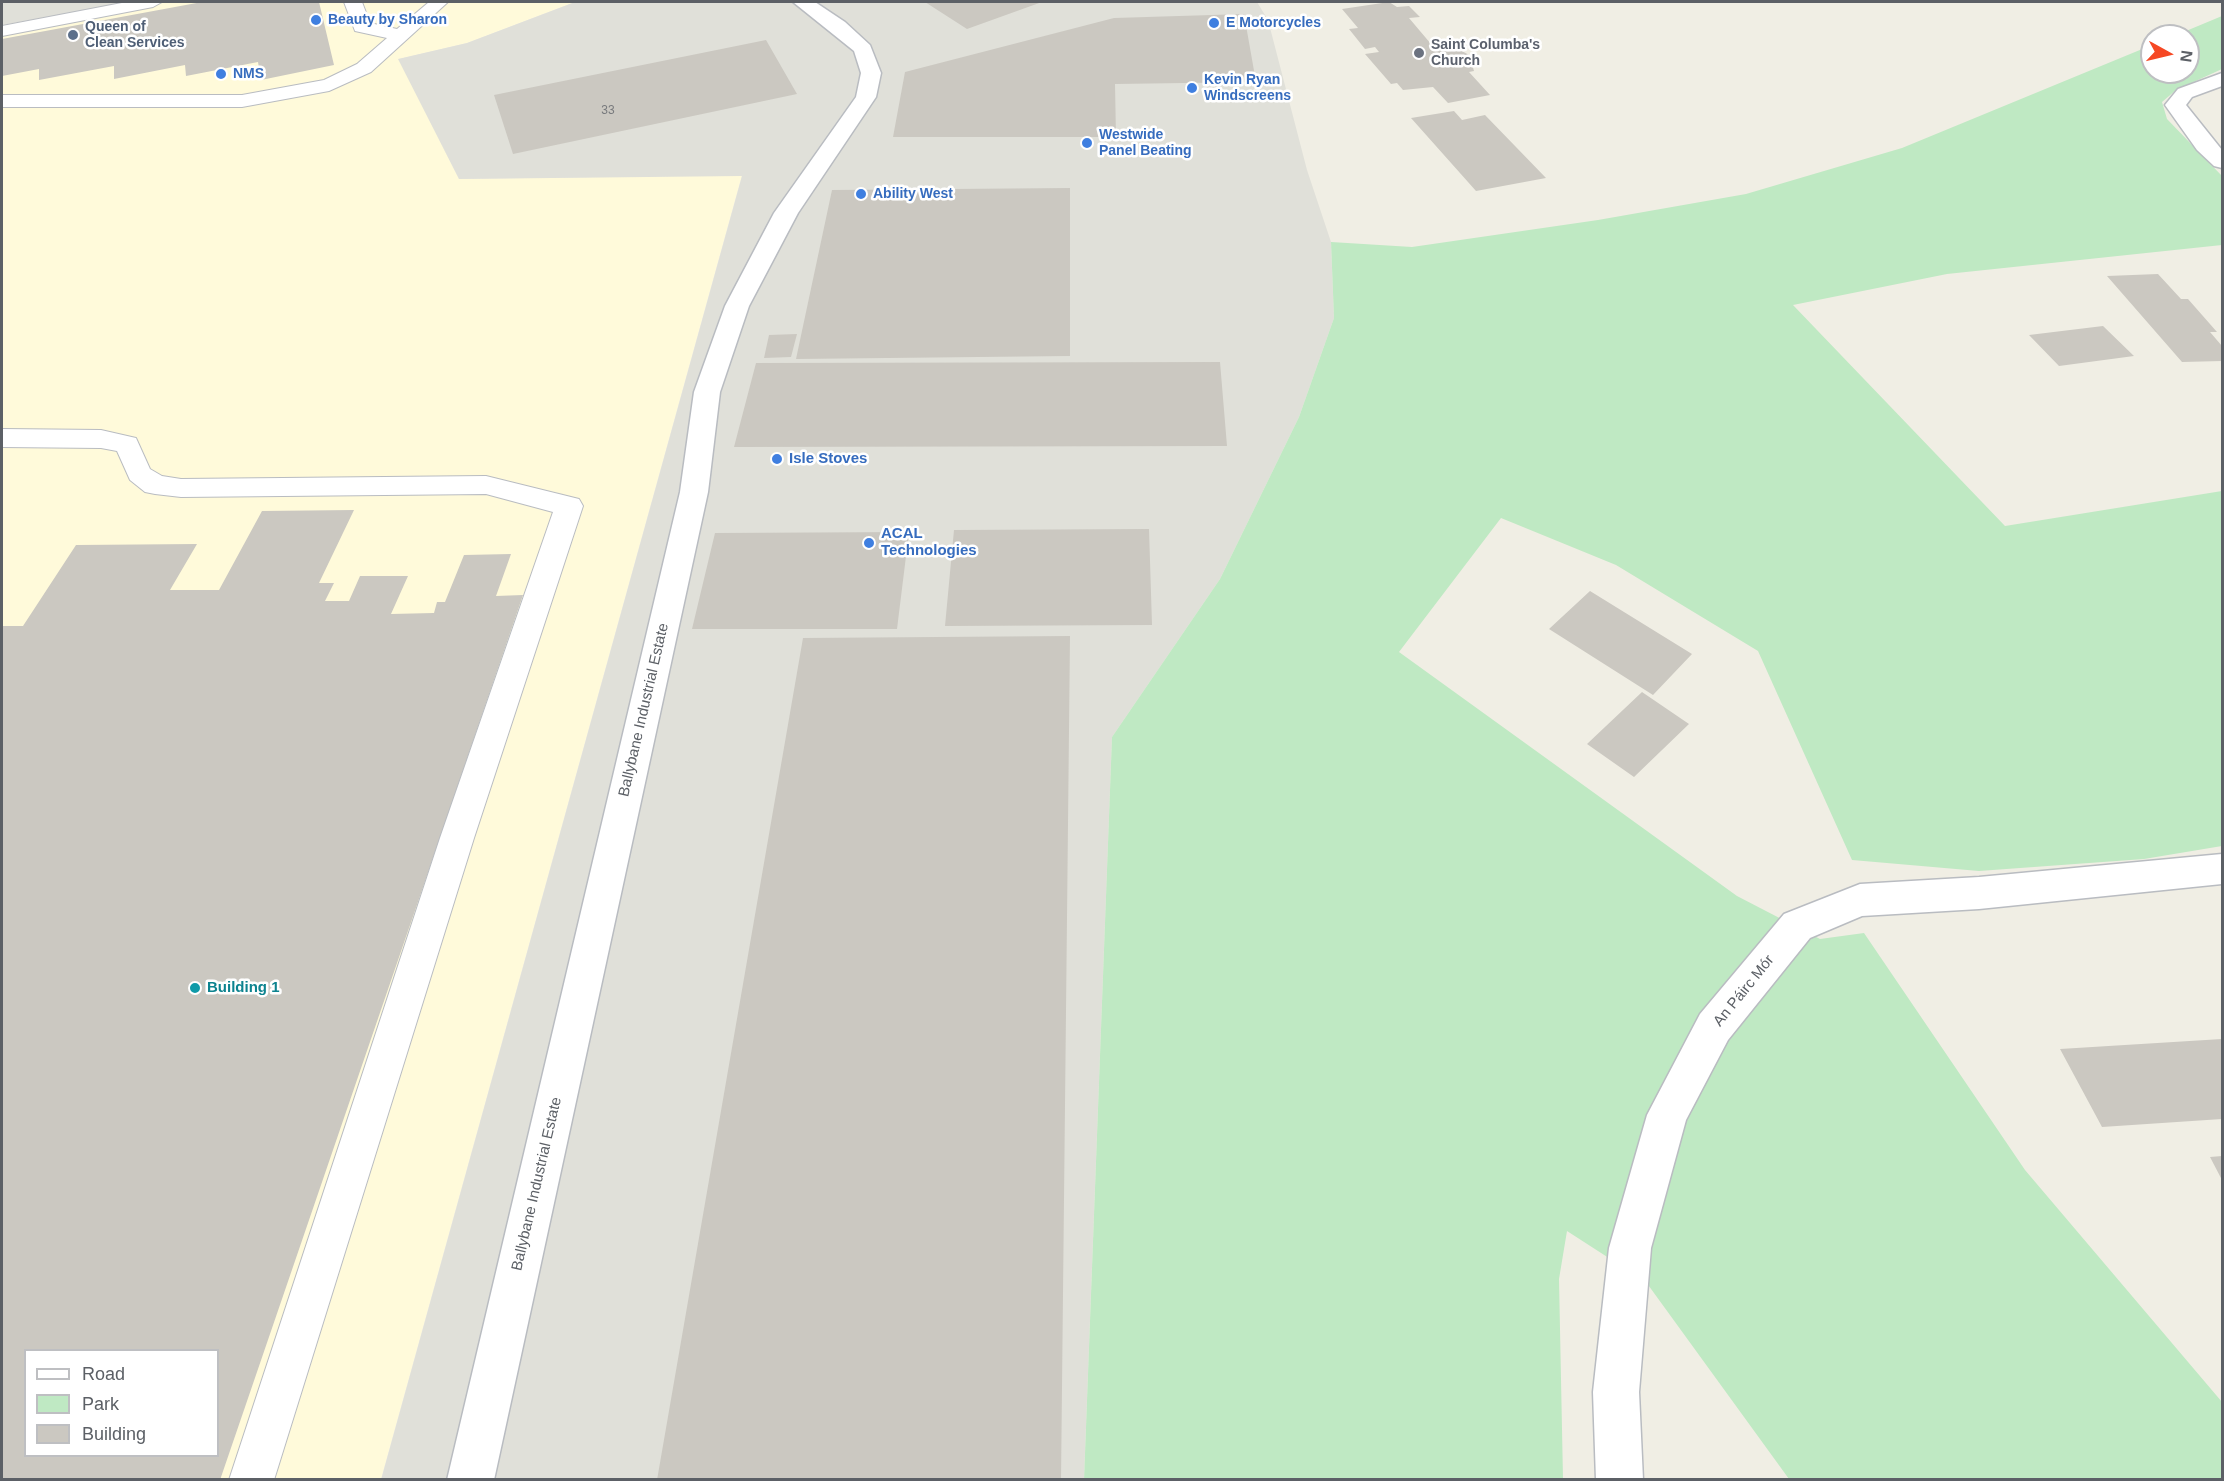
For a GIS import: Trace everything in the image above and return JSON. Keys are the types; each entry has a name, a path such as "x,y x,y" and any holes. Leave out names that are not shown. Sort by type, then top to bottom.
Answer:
{"street":[{"name":"Ballybane Industrial Estate","path":"470,1479 694,492 707,392 738,306 786,213 866,97 871,73 863,49 838,26 803,2"},
{"path":"2223,79 2186,93 2175,105 2205,145 2223,161"},
{"name":"An Páirc Mór","path":"1620,1479 1616,1392 1630,1248 1667,1115 1714,1027 1797,926 1860,900 1979,893 2223,869"}],"lane":[{"path":"2,31 153,2"},
{"path":"353,2 362,27 401,35"},
{"path":"2,101 242,101 328,85 364,68 438,2"},
{"path":"2,438 101,439 127,444 139,474 155,485 181,488 486,485 569,507 457,838 251,1479"}],"shaded area":[{"path":"2,2 130,2 2,25"},
{"path":"131,2 575,2 467,43 399,59 459,179 742,175 381,1479 2,1479 2,25"},
{"path":"575,2 1257,2 1268,20 1307,170 1331,242 1334,318 1299,417 1220,579 1112,737 1084,1479 381,1480 742,176 459,179 398,59 467,43"}],"green space":[{"path":"2222,16 2222,69 2200,79 2200,25"},
{"path":"2140,50 2140,84 2189,84 2176,90 2162,102 2167,119 2222,176 2222,245 1947,274 1793,305 2005,526 2222,491 2222,846 2144,859 1979,871 1852,860 1758,651 1616,565 1501,518 1399,652 1737,896 1820,939 1864,933 2025,1170 2222,1402 2222,1479 1789,1479 1646,1282 1567,1231 1559,1279 1563,1479 1084,1480 1112,737 1220,579 1299,417 1334,318 1331,242 1412,247 1598,220 1746,194 1902,148"}],"building":[{"path":"202,2 319,2 334,65 261,80 258,62 186,76 185,65 114,79 114,66 39,80 39,69 2,76 2,39"},
{"path":"925,2 1042,2 967,29"},
{"name":"Saint Columba's Church","path":"1389,2 1397,7 1409,6 1420,17 1409,18 1431,44 1446,42 1469,55 1474,71 1469,72 1490,95 1448,103 1433,87 1403,90 1397,83 1391,84 1365,54 1379,52 1375,47 1365,49 1349,29 1358,28 1342,9"},
{"path":"1244,14 1256,82 1115,84 1116,137 893,137 905,72 1114,18"},
{"path":"766,40 797,94 513,154 494,95"},
{"path":"1454,111 1462,120 1485,115 1546,178 1476,191 1411,118"},
{"path":"1070,188 1070,356 796,359 832,190"},
{"path":"2158,274 2181,299 2188,299 2217,332 2210,332 2222,346 2222,361 2182,362 2107,276"},
{"path":"2103,326 2134,356 2059,366 2029,335"},
{"path":"797,334 791,357 764,358 769,335"},
{"path":"1220,362 1227,446 734,447 756,363"},
{"name":"Building 1","path":"354,510 319,583 334,583 325,601 349,601 360,576 408,576 391,614 434,613 437,602 445,602 464,555 511,554 496,596 523,595 220,1480 2,1480 2,626 23,626 76,545 197,544 170,590 219,590 262,511"},
{"path":"1149,529 1152,625 945,626 954,530"},
{"path":"909,532 897,629 692,629 715,533"},
{"path":"1590,591 1692,654 1653,695 1549,629"},
{"path":"1070,636 1061,1480 657,1480 803,638"},
{"path":"1642,692 1689,724 1634,777 1587,744"},
{"path":"2222,1039 2222,1119 2102,1127 2060,1049"},
{"path":"2222,1156 2222,1180 2210,1157"}],"place":[{"name":"Beauty by Sharon","path":"316,20"},
{"name":"E Motorcycles","path":"1214,23"},
{"name":"Queen of Clean Services","path":"73,35"},
{"name":"Saint Columba's Church","path":"1419,53"},
{"name":"NMS","path":"221,74"},
{"name":"Kevin Ryan Windscreens","path":"1192,88"},
{"name":"Westwide Panel Beating","path":"1087,143"},
{"name":"Ability West","path":"861,194"},
{"name":"Isle Stoves","path":"777,459"},
{"name":"ACAL Technologies","path":"869,543"},
{"name":"Building 1","path":"195,988"}]}
